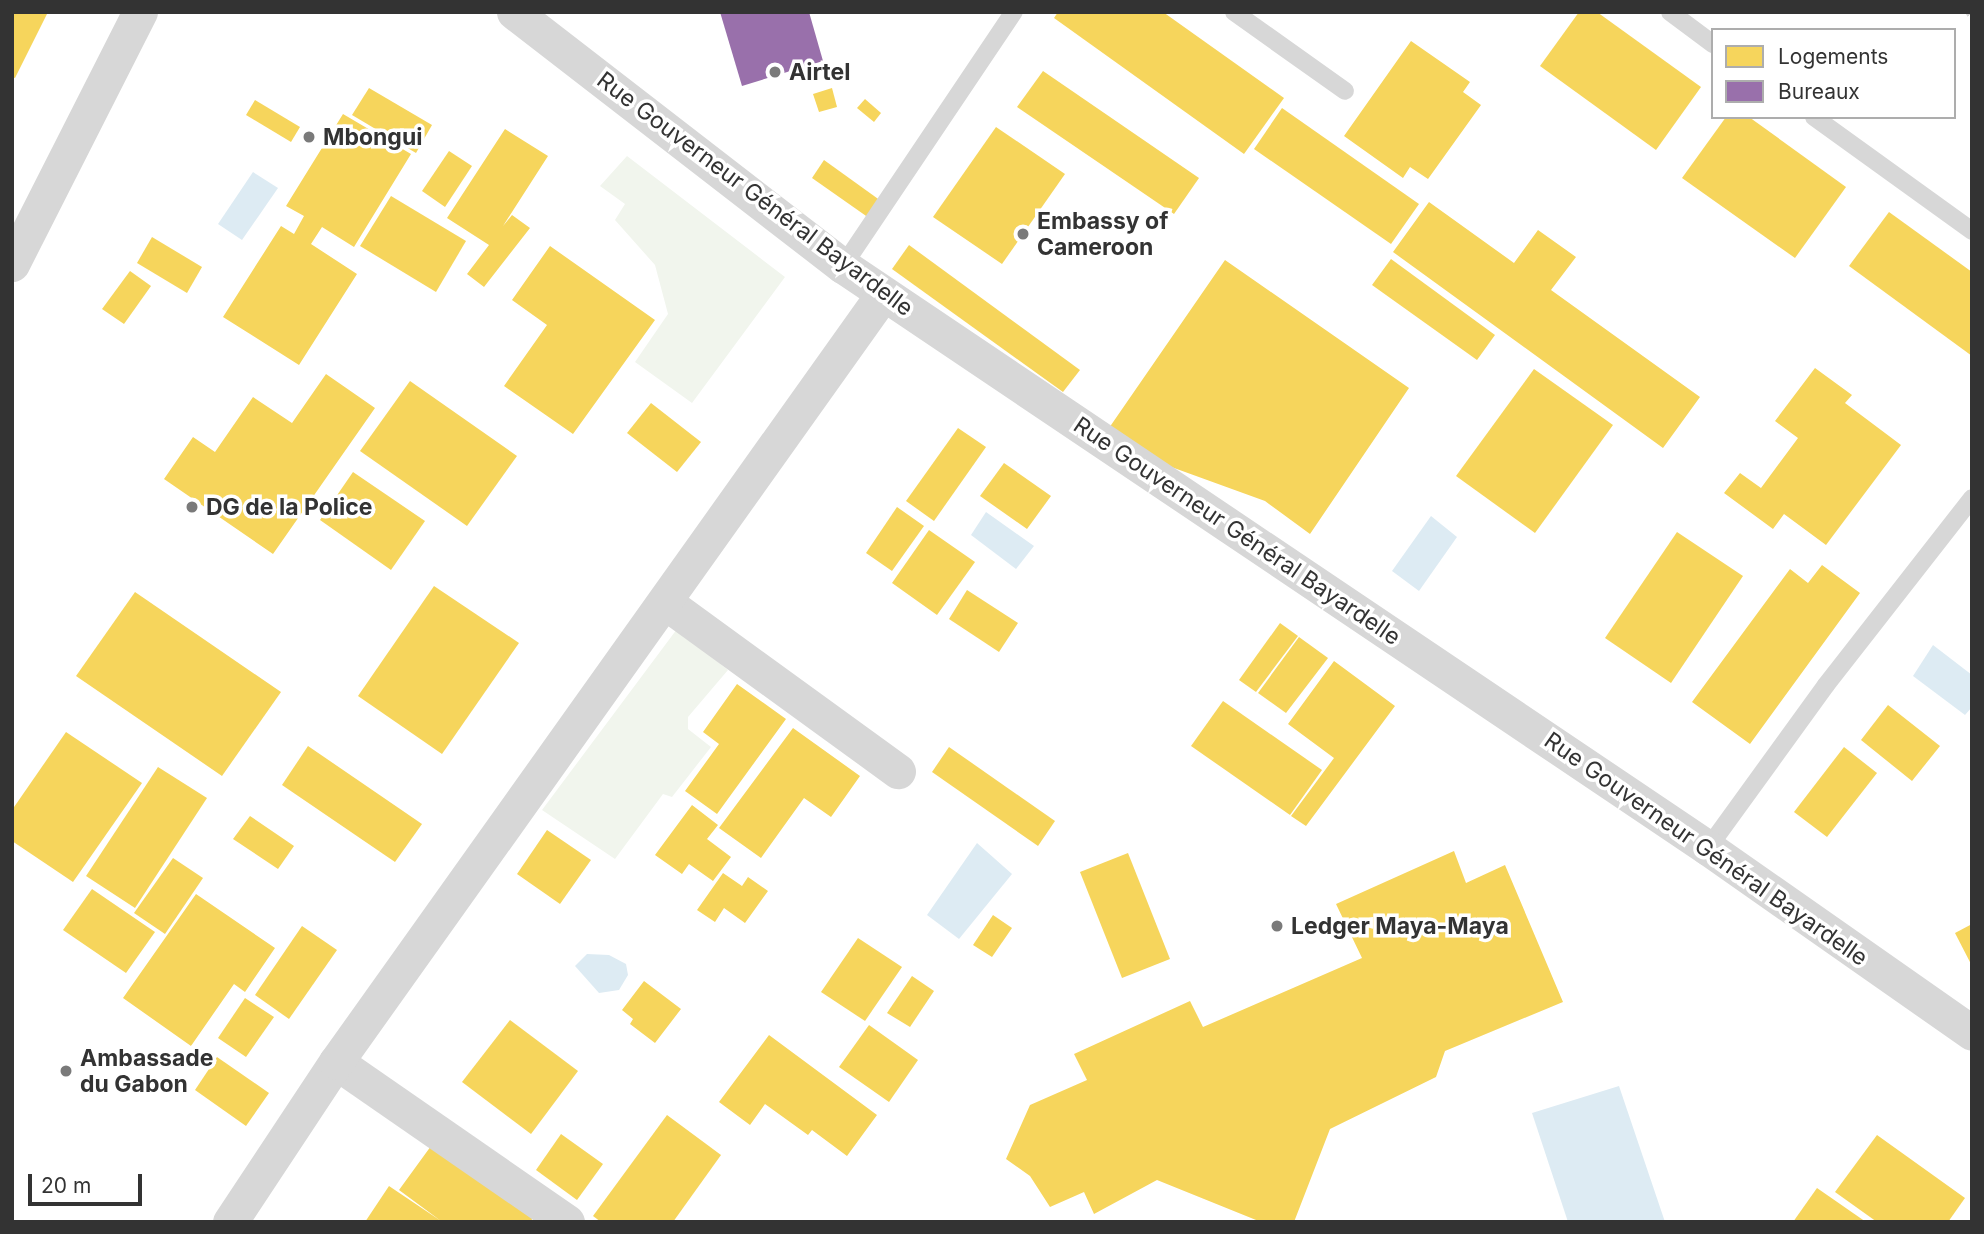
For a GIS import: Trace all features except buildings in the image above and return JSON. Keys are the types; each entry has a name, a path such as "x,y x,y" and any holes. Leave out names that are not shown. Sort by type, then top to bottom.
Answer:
{"street":[{"path":"12,264 139,12"},
{"name":"Rue Gouverneur Général Bayardelle","path":"514,12 843,266 1708,848 1972,1034"},
{"path":"230,1222 336,1062 883,294"},
{"path":"665,602 898,771"},
{"path":"336,1062 567,1222"}],"lane":[{"path":"843,266 1014,12"},
{"path":"1234,12 1345,91"},
{"path":"1670,12 1711,43"},
{"path":"1817,119 1972,232"},
{"path":"1708,848 1970,504"}],"path":[{"path":"1968,12 1972,18"}],"shaded area":[{"path":"627,156 785,277 692,403 635,362 668,314 655,265 615,220 625,204 600,186"},
{"path":"253,172 278,188 242,240 218,224"},
{"path":"986,512 1034,546 1016,569 971,535"},
{"path":"1431,516 1457,537 1419,591 1392,571"},
{"path":"677,629 728,670 688,717 688,729 711,747 672,797 663,794 615,859 542,810"},
{"path":"1933,645 1972,675 1972,707 1965,715 1913,676"},
{"path":"977,843 1012,874 959,939 927,915"},
{"path":"587,954 609,955 626,964 628,975 619,990 599,993 575,966"},
{"path":"1619,1086 1665,1222 1568,1222 1532,1113"}],"place":[{"name":"Airtel","path":"775,72"},
{"name":"Mbongui","path":"309,137"},
{"name":"Embassy of Cameroon","path":"1023,234"},
{"name":"DG de la Police","path":"192,507"},
{"name":"Ledger Maya-Maya","path":"1277,926"},
{"name":"Ambassade du Gabon","path":"66,1071"}]}
